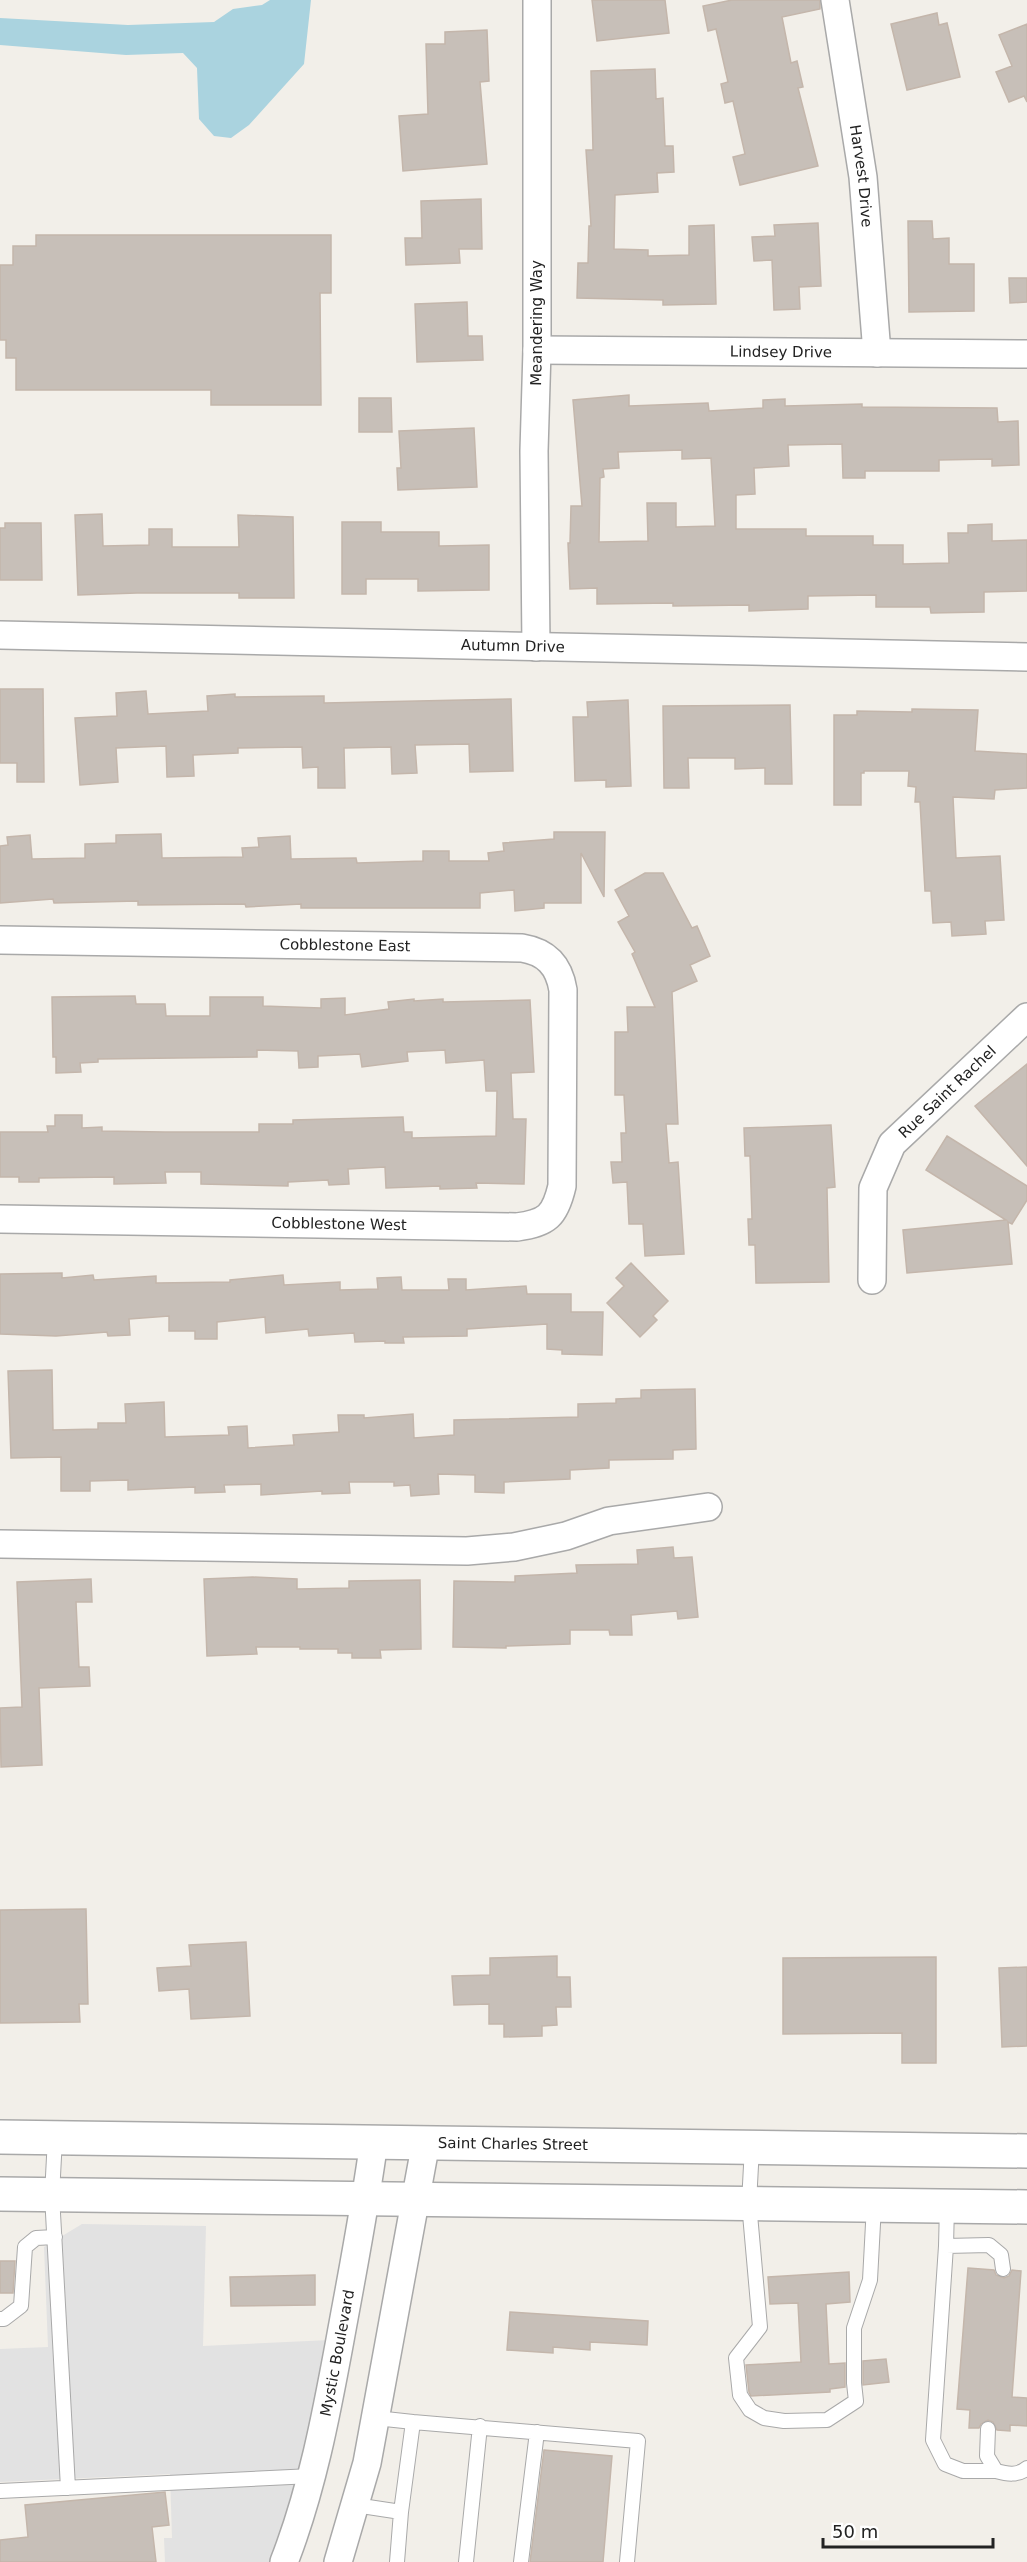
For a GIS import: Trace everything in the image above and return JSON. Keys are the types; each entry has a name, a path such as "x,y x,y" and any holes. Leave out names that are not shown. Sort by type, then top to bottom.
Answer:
{"street":[{"name":"Meandering Way","path":"536,647 534,451 537,350 537,0"},
{"name":"Harvest Drive","path":"835,0 863,177 878,353"},
{"name":"Lindsey Drive","path":"537,350 1027,354"},
{"name":"Autumn Drive","path":"0,635 1027,657"},
{"name":"Cobblestone East","path":"0,940 535,950 547,957 561,978 562,1094"},
{"name":"Rue Saint Rachel","path":"872,1280 873,1188 892,1144 1027,1017"},
{"name":"Cobblestone West","path":"0,1219 517,1227 536,1225 547,1218 557,1206 562,1186 562,1094"},
{"path":"0,1544 467,1551 514,1547 566,1536 609,1521 708,1507"},
{"name":"Saint Charles Street","path":"0,2137 1027,2151"},
{"name":"Mystic Boulevard","path":"284,2562 297,2529 319,2452 366,2199 374,2141"},
{"path":"338,2562 356,2505 376,2418 426,2142"},
{"path":"0,2194 1027,2206"}],"lane":[{"path":"55,2138 52,2195 68,2488"},
{"path":"752,2147 749,2203 760,2327 736,2358 740,2395 750,2410 764,2418 784,2421 827,2420 856,2401 854,2328 870,2280 874,2205"},
{"path":"948,2206 933,2440 945,2464 963,2471 996,2471 1007,2475 1022,2472 1027,2468"},
{"path":"0,2319 4,2319 21,2306 25,2247 36,2238 55,2237"},
{"path":"946,2246 989,2245 1001,2255 1003,2269"},
{"path":"376,2418 638,2441 627,2562"},
{"path":"397,2562 413,2422"},
{"path":"466,2562 480,2426"},
{"path":"988,2429 987,2456 996,2471"},
{"path":"521,2562 537,2432"},
{"path":"0,2491 312,2476"},
{"path":"356,2505 401,2512"}],"shaded area":[{"path":"82,2224 206,2226 203,2346 330,2340 318,2406 274,2562 165,2562 164,2538 172,2538 170,2474 0,2482 0,2349 48,2347 44,2247"}],"water":[{"path":"270,0 311,0 304,64 249,125 231,138 214,136 199,119 197,68 183,53 126,55 0,45 0,18 128,25 214,22 233,9 262,5"}],"building":[{"path":"592,0 665,0 669,33 597,41"},
{"path":"732,0 820,0 820,9 782,17 791,63 797,61 803,87 798,88 818,166 740,185 733,157 745,154 733,101 725,103 721,84 728,82 716,29 708,31 703,6"},
{"path":"937,13 939,25 947,23 960,77 907,90 891,24"},
{"path":"1027,24 1027,102 1024,96 1009,102 996,72 1012,66 999,35"},
{"path":"487,30 489,81 480,82 487,164 403,171 399,116 428,114 426,44 445,44 445,32"},
{"path":"655,69 656,99 663,98 665,146 673,146 674,172 657,173 658,192 615,195 614,249 648,250 648,256 689,255 689,226 714,225 716,304 663,305 663,300 577,298 578,263 588,263 589,226 591,226 586,150 593,150 591,71"},
{"path":"481,199 482,249 459,249 460,263 406,265 405,238 422,238 421,201"},
{"path":"908,221 932,221 933,239 949,238 949,264 974,264 974,311 909,312"},
{"path":"818,223 821,286 799,287 800,309 774,310 772,260 754,261 752,237 775,236 774,225"},
{"path":"36,235 331,235 331,293 320,293 321,405 211,405 211,390 16,390 16,358 6,358 6,340 0,340 0,265 13,265 13,246 36,246"},
{"path":"1009,278 1027,278 1027,302 1010,303"},
{"path":"467,302 468,336 482,336 483,360 417,362 415,304"},
{"path":"629,395 629,406 708,403 709,411 763,408 763,400 785,399 785,406 862,404 862,407 997,408 998,422 1018,421 1019,465 992,466 992,459 939,460 939,471 865,471 865,478 843,478 842,444 788,445 789,466 754,468 755,494 736,495 736,529 806,529 806,536 873,536 873,545 903,545 903,564 949,563 948,533 968,533 968,525 992,524 992,541 1027,540 1027,591 984,592 984,612 931,613 930,607 876,607 876,595 808,596 808,609 749,611 749,605 597,604 597,588 570,589 568,543 570,543 571,506 582,506 573,400","holes":["682,450 682,459 711,458 715,526 676,527 676,503 647,503 648,541 599,542 600,478 604,477 603,469 619,468 618,452"]},
{"path":"359,398 391,398 392,432 359,432"},
{"path":"474,428 477,487 398,490 397,468 401,468 399,431"},
{"path":"102,514 103,546 149,545 149,529 172,529 172,547 239,547 238,515 293,517 294,598 239,598 239,593 78,595 75,515"},
{"path":"342,522 381,522 381,532 439,532 439,546 489,545 489,590 418,591 418,579 366,579 366,594 342,594"},
{"path":"5,523 41,523 42,580 0,580 0,528 5,528"},
{"path":"0,689 43,689 44,782 17,782 17,763 0,763"},
{"path":"146,691 148,714 208,711 207,696 235,694 235,697 324,696 324,703 511,699 513,771 470,772 469,744 415,745 417,773 392,774 391,747 344,748 345,788 318,788 318,767 303,768 302,747 238,748 238,753 193,755 194,776 167,777 166,746 116,748 118,782 80,785 75,718 117,716 116,693"},
{"path":"628,700 631,786 606,787 606,780 575,781 573,717 588,717 587,702"},
{"path":"790,705 792,784 765,784 765,768 735,769 735,758 688,758 689,788 664,788 663,706"},
{"path":"912,709 978,710 975,751 1027,754 1027,788 995,790 994,799 953,797 956,858 1000,856 1004,920 985,921 986,934 952,936 951,922 933,923 931,891 925,891 920,802 915,802 916,787 908,786 909,771 864,771 861,773 861,805 834,805 834,715 857,715 857,711 912,712"},
{"path":"554,832 605,832 604,897 581,853 581,903 544,903 544,908 515,911 514,890 480,893 480,908 301,908 301,904 246,907 245,904 138,905 138,901 54,903 53,899 0,903 0,846 8,845 7,837 30,835 32,859 85,858 85,844 116,843 116,835 161,834 162,858 243,857 242,848 259,847 258,838 290,836 291,859 356,858 357,863 423,861 423,851 449,851 449,861 489,861 488,853 504,851 503,843 554,839"},
{"path":"645,873 663,873 692,928 697,926 710,956 690,965 697,981 672,992 678,1124 666,1124 669,1163 678,1162 684,1254 645,1256 643,1224 629,1224 627,1182 613,1183 611,1162 622,1162 621,1133 626,1133 624,1095 615,1095 615,1032 628,1032 627,1007 655,1007 632,954 635,952 618,922 629,916 615,890"},
{"path":"135,996 136,1004 165,1004 166,1016 210,1016 210,997 263,997 263,1006 321,1008 321,999 345,998 345,1015 389,1009 388,1002 414,999 414,1001 443,999 443,1002 530,1000 534,1072 511,1073 513,1119 526,1119 524,1184 476,1183 477,1188 440,1189 440,1186 386,1188 385,1167 348,1169 349,1184 329,1185 328,1180 288,1182 288,1186 201,1184 201,1172 165,1172 166,1183 114,1184 114,1177 39,1178 39,1182 19,1182 19,1177 0,1177 0,1132 48,1132 47,1126 55,1126 55,1115 82,1115 82,1128 102,1127 102,1131 165,1132 259,1132 259,1124 293,1124 293,1120 403,1117 404,1132 412,1132 412,1138 496,1136 497,1091 486,1091 484,1060 446,1063 445,1050 407,1052 408,1061 362,1067 360,1054 318,1056 318,1067 299,1068 298,1051 257,1050 257,1057 98,1059 98,1062 80,1063 81,1072 56,1073 56,1057 53,1057 52,997"},
{"path":"1027,1064 1027,1166 975,1106"},
{"path":"831,1125 835,1187 827,1188 829,1282 756,1283 755,1245 749,1245 748,1219 752,1219 750,1156 745,1156 744,1128"},
{"path":"947,1136 1027,1186 1027,1200 1012,1224 1008,1222 1012,1264 907,1273 903,1230 1006,1220 926,1170"},
{"path":"631,1263 668,1301 653,1316 657,1320 640,1337 607,1303 624,1286 616,1278"},
{"path":"62,1273 62,1278 93,1275 94,1280 156,1276 156,1283 230,1282 230,1280 283,1275 284,1285 340,1282 340,1290 378,1289 377,1278 401,1277 402,1290 449,1290 448,1279 466,1279 466,1290 526,1286 527,1294 571,1294 571,1312 603,1312 602,1355 562,1354 562,1350 547,1349 547,1324 467,1329 467,1336 403,1337 404,1343 355,1342 354,1333 309,1336 308,1329 266,1333 265,1317 217,1322 217,1339 195,1339 195,1331 169,1331 169,1316 129,1319 130,1335 108,1336 107,1332 56,1336 0,1334 0,1274"},
{"path":"52,1370 53,1430 98,1429 98,1423 126,1423 125,1404 164,1402 165,1437 229,1435 228,1427 247,1426 248,1448 294,1445 293,1435 339,1432 338,1415 364,1415 364,1418 413,1414 414,1438 454,1435 454,1420 578,1417 578,1404 616,1403 616,1399 641,1398 641,1390 695,1389 696,1449 673,1450 673,1459 609,1460 609,1468 570,1470 570,1479 504,1482 504,1493 475,1492 475,1475 438,1474 439,1494 411,1496 410,1485 394,1486 394,1482 349,1482 350,1493 322,1494 322,1491 261,1495 261,1484 224,1485 225,1492 195,1493 195,1487 128,1490 128,1480 90,1481 90,1491 61,1491 61,1457 11,1458 8,1371"},
{"path":"673,1547 674,1558 692,1557 698,1617 678,1619 677,1611 631,1615 632,1635 610,1635 609,1630 570,1630 570,1644 506,1646 506,1648 453,1647 454,1581 515,1582 515,1576 577,1573 576,1565 638,1564 637,1550"},
{"path":"253,1577 297,1579 297,1589 349,1588 349,1581 420,1580 421,1649 380,1650 381,1658 352,1658 352,1653 338,1653 338,1649 300,1649 300,1647 256,1647 257,1654 207,1656 204,1579"},
{"path":"91,1579 92,1602 76,1602 79,1667 89,1667 90,1686 39,1688 42,1765 1,1767 0,1708 22,1707 17,1582"},
{"path":"86,1909 88,2004 79,2004 80,2022 0,2023 0,1910"},
{"path":"246,1942 250,2016 191,2019 189,1989 159,1991 157,1968 191,1966 189,1945"},
{"path":"557,1956 557,1977 570,1977 571,2007 556,2007 557,2025 542,2026 542,2036 504,2037 504,2024 489,2024 489,2004 454,2005 452,1976 490,1975 490,1958"},
{"path":"936,1957 936,2063 902,2063 902,2033 783,2034 783,1958"},
{"path":"1027,1967 1027,2046 1002,2047 999,1968"},
{"path":"0,2261 15,2261 13,2293 0,2293"},
{"path":"968,2268 994,2270 996,2275 1004,2278 1009,2276 1012,2270 1021,2271 1012,2397 1027,2398 1027,2426 1010,2425 1010,2431 997,2430 993,2422 988,2420 979,2428 969,2428 970,2410 957,2409"},
{"path":"849,2272 850,2302 826,2304 829,2364 845,2363 845,2387 830,2389 830,2392 751,2396 746,2365 801,2362 798,2303 770,2304 768,2277"},
{"path":"315,2275 315,2305 231,2306 230,2277"},
{"path":"510,2312 648,2321 647,2345 590,2342 590,2350 553,2347 553,2353 507,2350"},
{"path":"886,2359 889,2382 863,2385 863,2361"},
{"path":"544,2450 612,2456 603,2562 530,2562"},
{"path":"165,2492 169,2525 152,2527 156,2562 0,2562 0,2540 28,2537 25,2505"}]}
